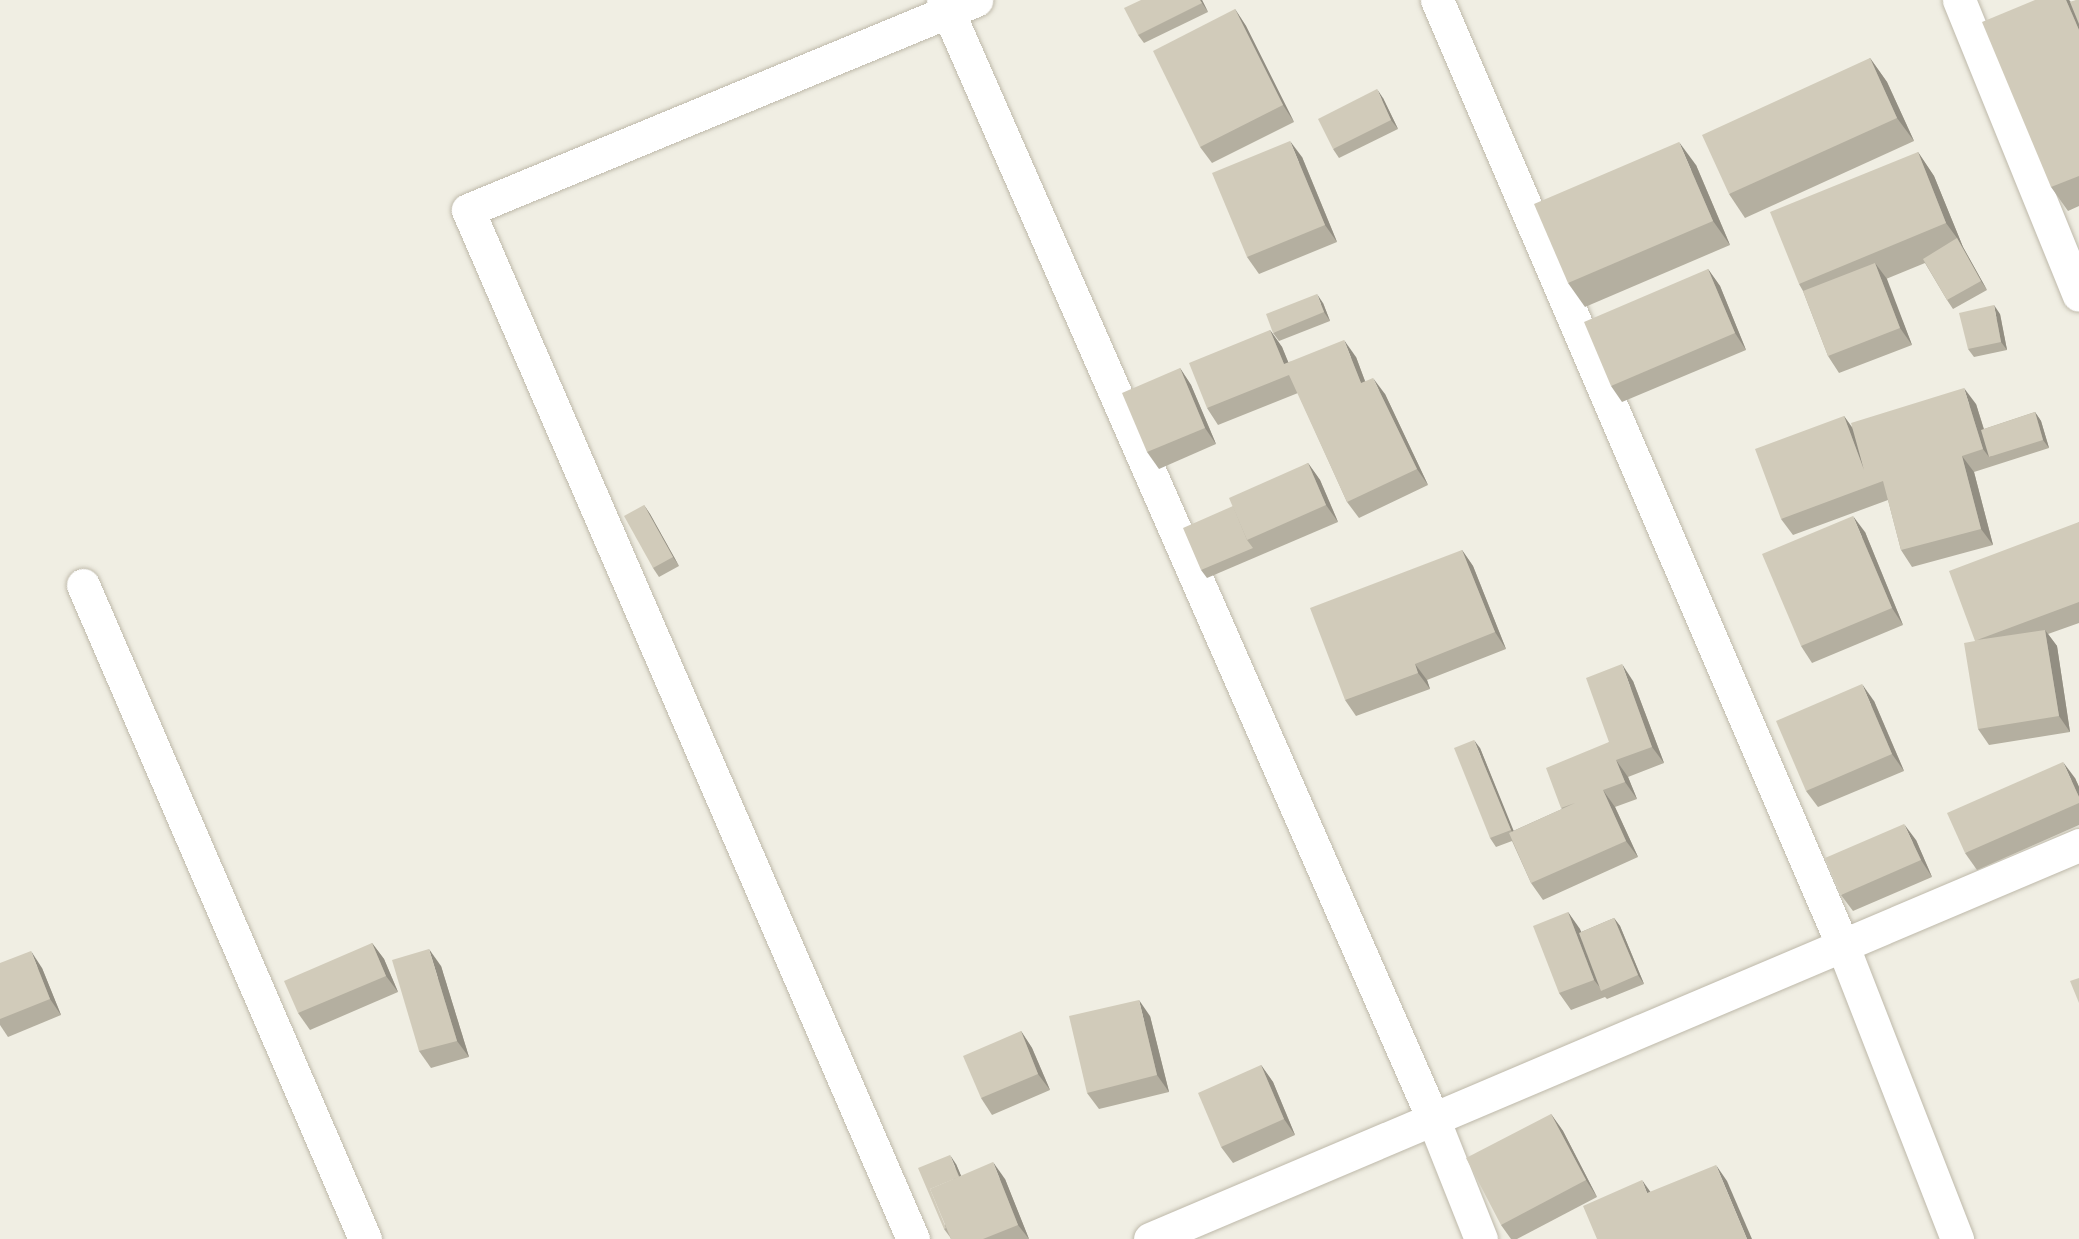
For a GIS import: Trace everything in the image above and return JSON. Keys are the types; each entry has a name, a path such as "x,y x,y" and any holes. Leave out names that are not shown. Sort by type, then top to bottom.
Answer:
{"street":[{"path":"1437,0 1842,944 1957,1239"},
{"path":"1959,0 2079,296"},
{"path":"913,1239 468,210 956,4 1434,1121 1481,1239"},
{"path":"83,585 365,1239"},
{"path":"1150,1239 1434,1121 1842,944 2079,845"}],"building":[{"path":"1141,0 1200,0 1202,3 1138,35 1124,8"},
{"path":"2035,0 2066,0 2079,30 2079,176 2051,187 1982,22"},
{"path":"2079,0 2079,24 2070,2"},
{"path":"1235,9 1283,105 1200,147 1153,51"},
{"path":"1870,58 1897,118 1729,194 1702,135"},
{"path":"1377,89 1391,120 1333,149 1318,119"},
{"path":"1290,141 1325,225 1247,257 1212,173"},
{"path":"1679,142 1713,221 1568,283 1534,204"},
{"path":"1918,152 1946,223 1799,284 1770,212"},
{"path":"1957,238 1981,281 1947,300 1923,259"},
{"path":"1875,263 1900,328 1828,356 1803,291"},
{"path":"1708,269 1735,333 1611,386 1584,322"},
{"path":"1317,294 1324,312 1273,333 1266,314"},
{"path":"1994,305 2001,342 1968,349 1959,313"},
{"path":"1270,330 1284,364 1344,340 1361,383 1373,378 1417,469 1347,502 1289,375 1207,408 1189,363"},
{"path":"1180,368 1205,428 1147,452 1122,393"},
{"path":"1964,388 1983,449 1962,456 1981,529 1901,550 1883,481 1781,519 1755,449 1844,416 1864,470 1851,423"},
{"path":"2035,412 2043,440 1989,457 1981,430"},
{"path":"1308,463 1326,505 1247,540 1229,498"},
{"path":"644,505 673,557 653,568 624,516"},
{"path":"1233,506 1247,540 1253,548 1201,570 1183,528"},
{"path":"1853,516 1892,608 1801,646 1762,554"},
{"path":"2079,522 2079,602 1977,640 2045,630 2059,716 1978,729 1964,643 1975,641 1949,571"},
{"path":"1462,550 1495,632 1415,664 1418,673 1345,700 1310,608"},
{"path":"1622,664 1652,747 1616,760 1625,782 1603,790 1626,841 1531,883 1509,833 1575,803 1561,808 1546,768 1609,742 1586,678"},
{"path":"1862,684 1892,754 1806,791 1776,721"},
{"path":"1474,740 1511,830 1490,838 1454,748"},
{"path":"2063,762 2079,797 2079,803 1965,853 1947,813"},
{"path":"1904,824 1921,860 1841,895 1825,858"},
{"path":"1568,912 1594,980 1559,993 1533,926"},
{"path":"1614,918 1638,975 1601,991 1579,933"},
{"path":"372,943 386,976 298,1013 284,981"},
{"path":"429,949 457,1041 419,1051 392,960"},
{"path":"31,951 50,999 0,1019 0,963"},
{"path":"2079,978 2079,1003 2070,981"},
{"path":"1139,1000 1157,1075 1087,1093 1069,1016"},
{"path":"1021,1031 1038,1074 981,1098 963,1056"},
{"path":"1261,1065 1284,1119 1221,1147 1198,1093"},
{"path":"1551,1114 1586,1180 1501,1225 1466,1158"},
{"path":"950,1155 959,1177 930,1189 946,1228 944,1229 918,1168"},
{"path":"993,1162 1018,1225 983,1239 951,1239 930,1189"},
{"path":"1716,1165 1747,1239 1597,1239 1583,1206 1642,1180 1647,1193"}]}
